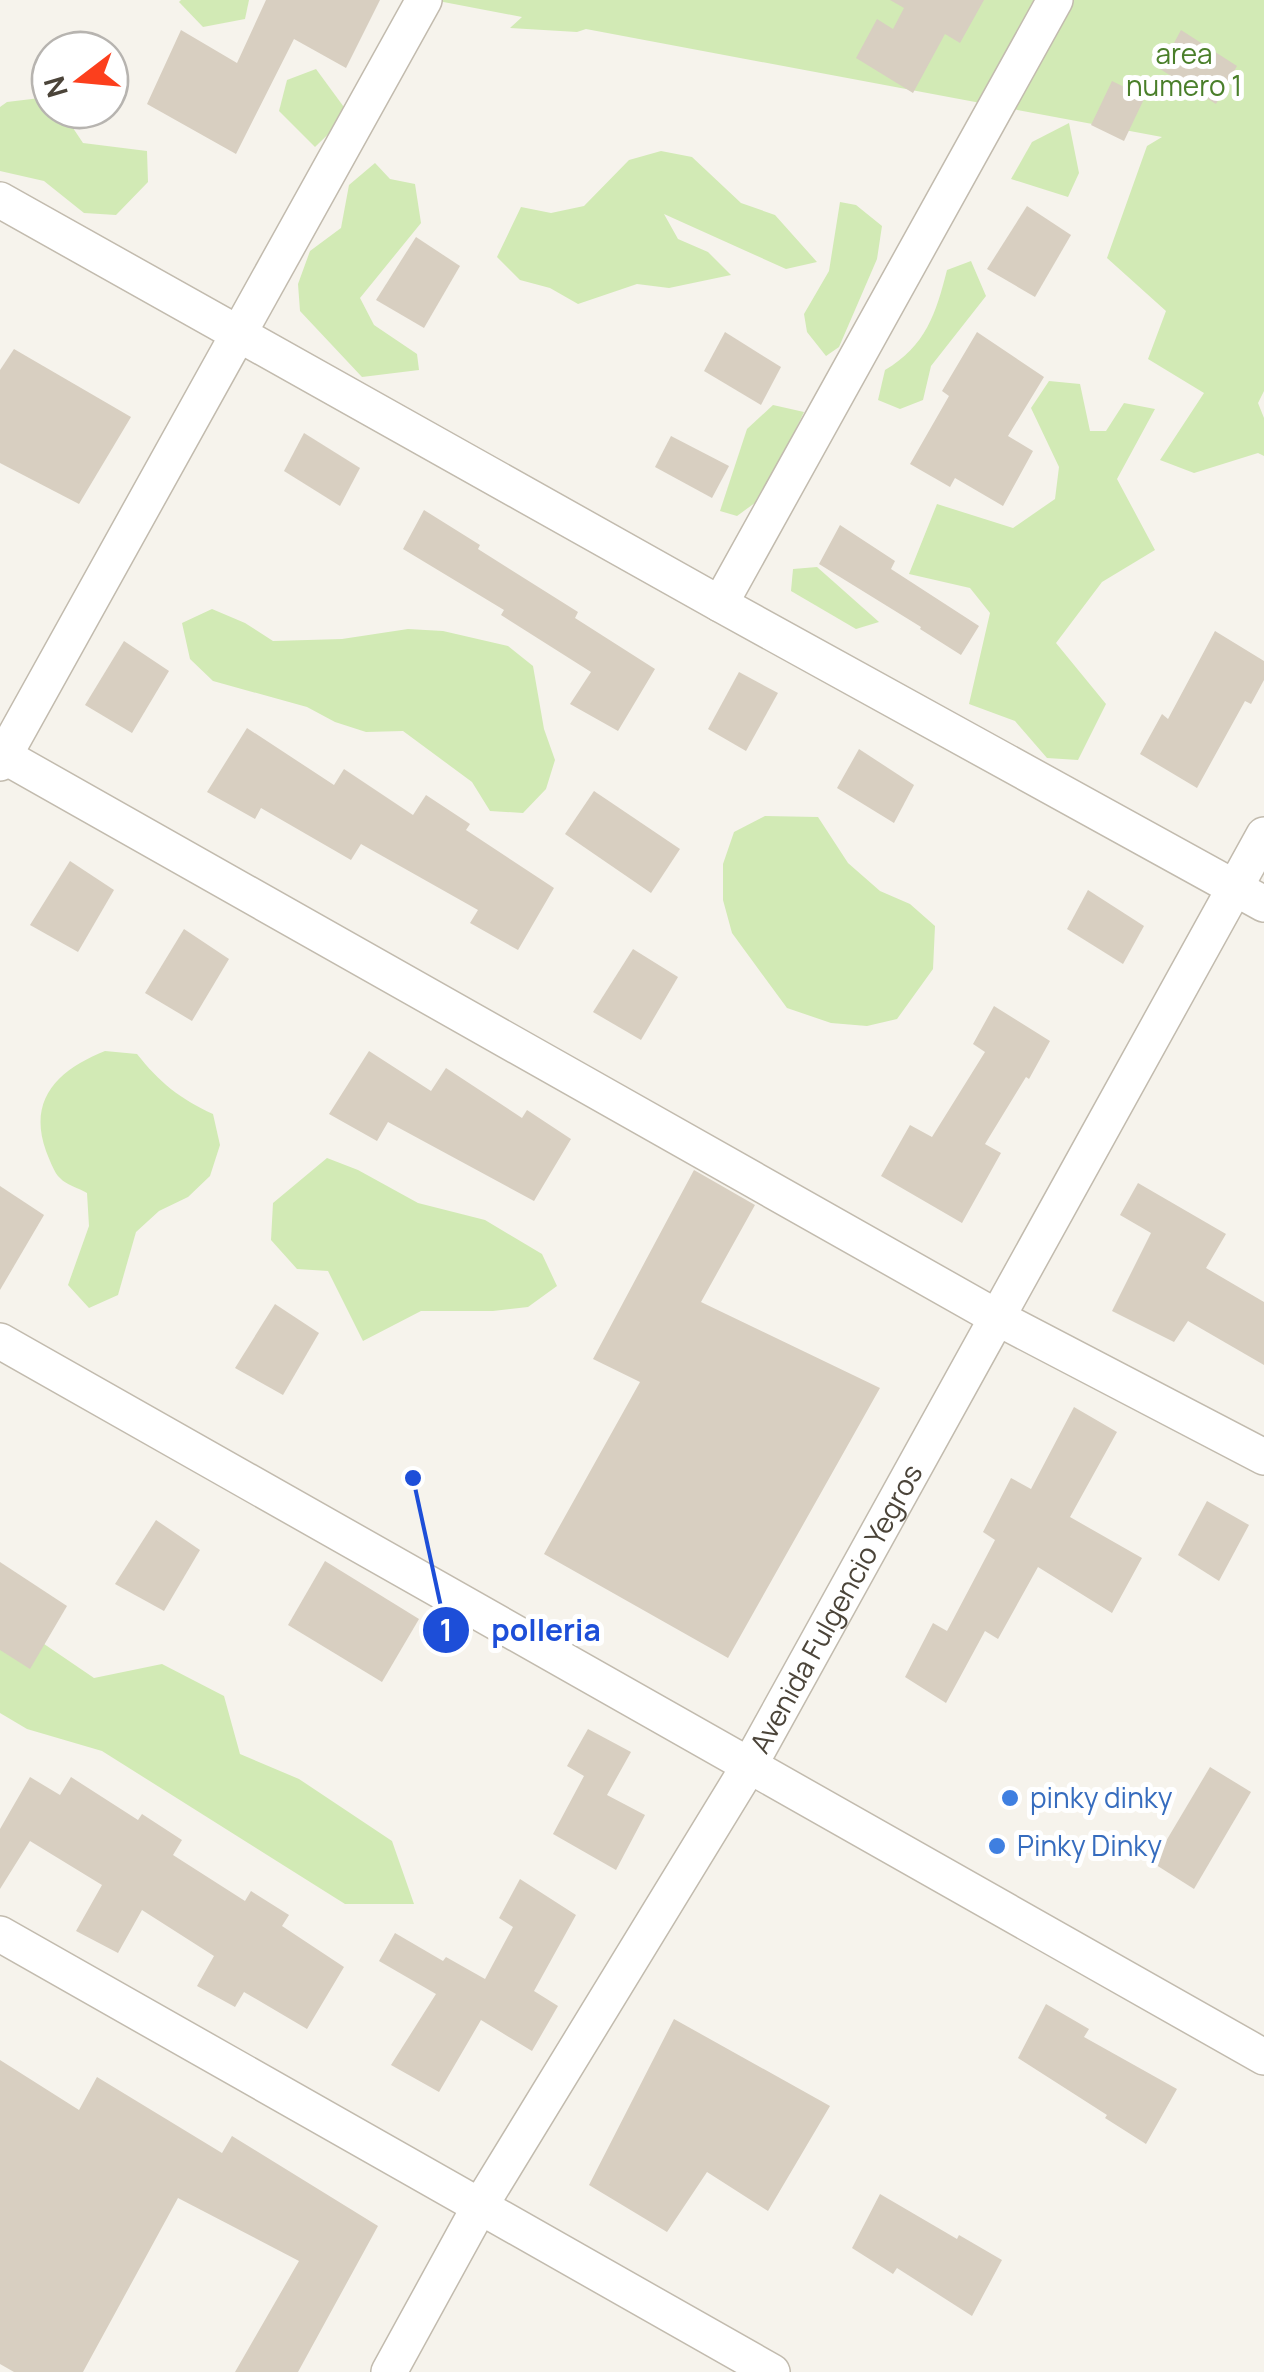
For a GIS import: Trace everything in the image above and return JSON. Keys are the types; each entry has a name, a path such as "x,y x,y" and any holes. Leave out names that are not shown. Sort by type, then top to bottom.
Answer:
{"street":[{"path":"424,0 2,759 998,1318 1264,1456"},
{"path":"720,604 1055,0"},
{"path":"0,200 1250,896"},
{"name":"Avenida Fulgencio Yegros","path":"389,2372 480,2206 749,1766 998,1318 1250,896 1264,835"},
{"path":"0,1341 1264,2056"},
{"path":"0,1934 772,2372"}],"green space":[{"path":"181,0 249,0 245,19 203,27"},
{"name":"area numero 1","path":"433,0 1264,0 1264,391 1258,403 1264,418 1264,456 1258,453 1194,473 1160,460 1204,393 1148,359 1166,311 1107,258 1147,146 1162,137 586,29 577,32 510,28 522,17"},
{"path":"316,69 349,114 315,147 279,111 287,80"},
{"path":"30,99 30,130 74,130 83,143 147,151 148,182 116,215 84,213 44,181 0,171 0,107 7,102"},
{"path":"1069,123 1079,173 1068,197 1011,179 1032,142"},
{"path":"661,151 692,157 741,203 775,215 817,262 786,269 664,214 678,239 708,252 731,275 669,288 637,284 578,304 550,288 520,280 497,257 521,207 551,213 584,206 629,160"},
{"path":"375,163 390,179 415,184 421,223 360,298 374,325 417,354 419,370 362,377 300,311 298,284 310,251 341,228 349,185"},
{"path":"840,202 856,205 882,226 877,259 839,347 826,356 807,332 804,314 829,271"},
{"path":"971,261 986,296 931,366 923,400 900,409 878,400 885,370 910,350 927,327 947,270"},
{"path":"1049,381 1080,384 1090,431 1106,431 1124,403 1155,409 1117,479 1155,550 1102,582 1056,643 1106,704 1078,760 1047,758 1015,721 969,704 990,613 970,588 909,574 937,504 1013,528 1055,499 1059,467 1031,408"},
{"path":"773,405 804,412 763,497 737,516 720,511 747,429"},
{"path":"817,567 879,622 856,629 791,591 793,569"},
{"path":"212,609 273,641 342,639 408,629 443,631 508,646 533,666 544,729 555,760 546,789 523,813 490,811 472,782 403,731 366,732 307,707 213,681 190,659 182,623"},
{"path":"765,816 818,817 848,863 880,891 910,904 935,926 933,969 897,1019 867,1026 831,1023 787,1008 732,933 723,900 723,864 734,832"},
{"path":"105,1051 137,1054 171,1089 213,1114 220,1145 210,1176 188,1197 159,1211 136,1232 118,1295 89,1308 68,1285 89,1226 87,1193 56,1173 41,1132 41,1116 44,1101 62,1077"},
{"path":"327,1158 418,1203 485,1220 542,1254 557,1286 528,1307 421,1311 363,1341 328,1271 297,1269 271,1240 273,1203"},
{"path":"0,1631 25,1631 94,1678 162,1664 224,1696 240,1754 299,1779 392,1841 414,1904 345,1904 102,1751 27,1729 0,1713"}],"building":[{"path":"266,0 380,0 346,68 294,39 236,154 147,104 181,30 237,63"},
{"path":"890,0 984,0 960,43 945,34 913,93 856,58 877,19 893,29 904,8"},
{"path":"1181,30 1237,66 1216,104 1160,69"},
{"path":"1112,81 1145,97 1124,141 1091,125"},
{"path":"1027,206 1071,235 1035,297 987,269"},
{"path":"416,237 460,266 424,328 376,300"},
{"path":"725,332 781,367 761,405 704,371"},
{"path":"977,332 1044,377 1008,436 1033,451 1003,506 955,478 950,487 910,464 949,396 942,391"},
{"path":"14,349 131,417 79,504 0,463 0,370"},
{"path":"304,433 360,468 340,506 284,471"},
{"path":"671,436 729,466 712,498 655,467"},
{"path":"424,510 578,612 575,618 655,669 618,731 570,704 591,672 501,615 504,610 403,549"},
{"path":"840,525 895,561 891,569 979,626 961,655 819,564"},
{"path":"1215,631 1264,661 1264,680 1251,704 1245,701 1197,788 1140,754 1162,714 1168,719"},
{"path":"124,641 169,671 132,733 85,705"},
{"path":"739,672 778,693 746,751 708,729"},
{"path":"247,728 334,785 344,769 413,815 426,795 470,824 466,830 554,888 518,950 470,923 478,910 361,844 351,860 261,808 255,819 207,792"},
{"path":"859,749 914,785 894,823 837,788"},
{"path":"594,791 680,849 651,893 565,834"},
{"path":"70,861 114,890 78,952 30,925"},
{"path":"1088,890 1144,926 1123,964 1067,929"},
{"path":"184,929 229,959 192,1021 145,993"},
{"path":"633,949 678,977 641,1040 593,1012"},
{"path":"994,1006 1050,1041 985,1144 1001,1153 962,1223 881,1176 910,1125 932,1137 985,1052 973,1044"},
{"path":"369,1051 431,1091 446,1068 522,1118 527,1110 571,1139 534,1201 388,1122 377,1141 329,1114"},
{"path":"694,1170 755,1205 701,1302 880,1388 728,1658 544,1554 640,1382 593,1359"},
{"path":"1138,1183 1226,1234 1206,1268 1264,1302 1264,1365 1188,1321 1174,1342 1112,1311 1151,1233 1120,1215"},
{"path":"0,1186 44,1215 0,1290"},
{"path":"275,1304 319,1333 283,1395 235,1368"},
{"path":"1074,1407 1117,1432 1070,1517 1142,1558 1112,1613 1038,1567 998,1639 985,1631 946,1703 905,1677 933,1623 947,1631 995,1540 983,1532 1011,1478 1031,1489"},
{"path":"1207,1501 1249,1525 1219,1581 1178,1555"},
{"path":"156,1520 200,1550 164,1611 115,1584"},
{"path":"325,1561 419,1619 382,1682 288,1625"},
{"path":"0,1562 67,1606 30,1669 0,1650"},
{"path":"588,1729 631,1752 607,1795 645,1815 616,1870 553,1834 584,1776 567,1766"},
{"path":"1210,1767 1251,1792 1194,1889 1153,1863"},
{"path":"30,1777 60,1795 71,1777 138,1820 142,1814 182,1840 173,1855 245,1901 251,1891 289,1915 282,1926 344,1967 307,2029 244,1992 235,2007 197,1986 214,1956 142,1910 118,1953 76,1931 102,1885 30,1841 0,1889 0,1829"},
{"path":"520,1879 576,1915 534,1991 558,2006 532,2051 481,2020 439,2092 391,2065 436,1994 379,1961 395,1933 443,1961 446,1957 485,1979 513,1927 499,1918"},
{"path":"1046,2004 1089,2029 1084,2037 1177,2089 1146,2144 1018,2058"},
{"path":"674,2019 830,2106 768,2211 707,2172 667,2232 589,2185"},
{"path":"0,2060 79,2110 97,2077 222,2153 232,2136 378,2226 298,2372 235,2372 299,2261 178,2198 83,2372 14,2372 0,2364"},
{"path":"880,2194 1002,2260 972,2316 897,2268 893,2274 852,2248"}],"place":[{"name":"polleria","path":"413,1478"},
{"name":"pinky dinky","path":"1010,1798"},
{"name":"Pinky Dinky","path":"997,1846"}]}
